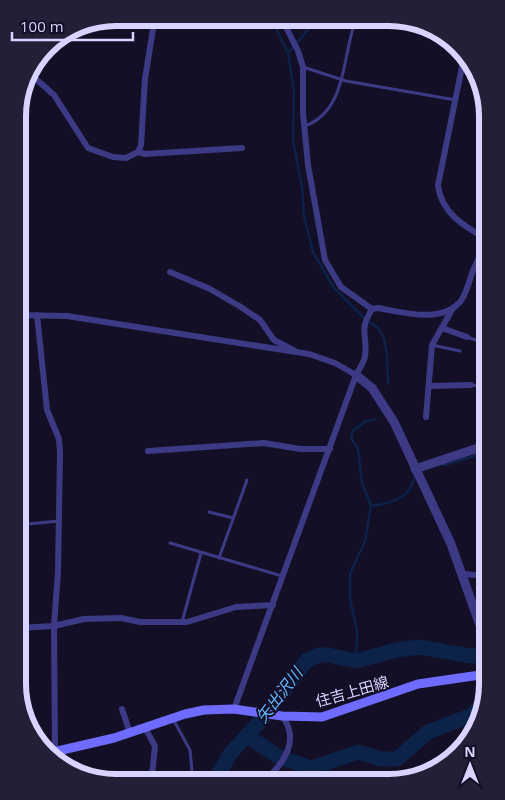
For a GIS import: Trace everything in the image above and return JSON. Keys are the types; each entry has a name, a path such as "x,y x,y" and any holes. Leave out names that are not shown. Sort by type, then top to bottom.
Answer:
{"main road":[{"name":"住吉上田線","path":"57,751 130,733 173,718 204,710 234,709 278,716 322,717 418,684 479,675"}],"street":[{"path":"35,78 54,95 88,148 113,157 126,158 138,152 141,145 145,79 153,29 152,26"},
{"path":"286,26 298,51 303,67 304,126 308,165 324,260 341,287 372,310"},
{"path":"462,68 438,185 439,194 453,217 479,234"},
{"path":"138,152 145,154 242,148"},
{"path":"234,709 365,355 363,336 365,324 372,310 378,308 432,314 443,312 460,302 479,257"},
{"path":"170,272 210,289 241,307 260,320 274,340 294,349 295,352"},
{"path":"426,417 432,345 454,306"},
{"path":"26,315 67,316 310,354 335,363 356,375 372,388 384,404 451,544 479,621"},
{"path":"37,315 46,410 59,440 60,453 52,746"},
{"path":"442,328 467,337"},
{"path":"430,386 471,385"},
{"path":"148,451 264,442 300,449 330,449"},
{"path":"415,469 479,448"},
{"path":"463,574 479,575"},
{"path":"26,628 54,626 84,619 121,618 140,622 182,622 207,618 236,607 273,605"},
{"path":"122,709 130,733"},
{"path":"269,774 284,758 291,731 278,716"},
{"path":"145,728 154,746 153,774"}],"lane":[{"path":"304,126 311,124 334,102 342,80 354,26"},
{"path":"303,67 342,80 456,100"},
{"path":"467,337 479,341"},
{"path":"432,345 460,352"},
{"path":"471,385 479,386"},
{"path":"219,558 247,480"},
{"path":"209,512 233,518"},
{"path":"26,523 59,521"},
{"path":"170,543 283,576"},
{"path":"182,622 201,552"},
{"path":"173,718 190,750 192,774"}],"waterway":[{"path":"275,26 288,53 294,92 293,140 302,188 304,216 313,252 334,288 365,319 379,329 384,338 387,355 388,383"},
{"path":"288,53 312,26"},
{"path":"356,661 357,631 350,599 350,574 365,541 371,506 362,483 358,449 351,438 353,431 364,422 375,419"},
{"path":"441,464 445,465 479,454"},
{"path":"371,506 400,498 410,488 415,474"},
{"name":"矢出沢川","path":"219,774 230,754 264,717 307,660 319,655 328,655 356,661 397,650 419,647 471,656 479,656"},
{"path":"248,736 277,756 311,768 358,752 381,759 397,759 428,732 470,716 474,713"}]}
